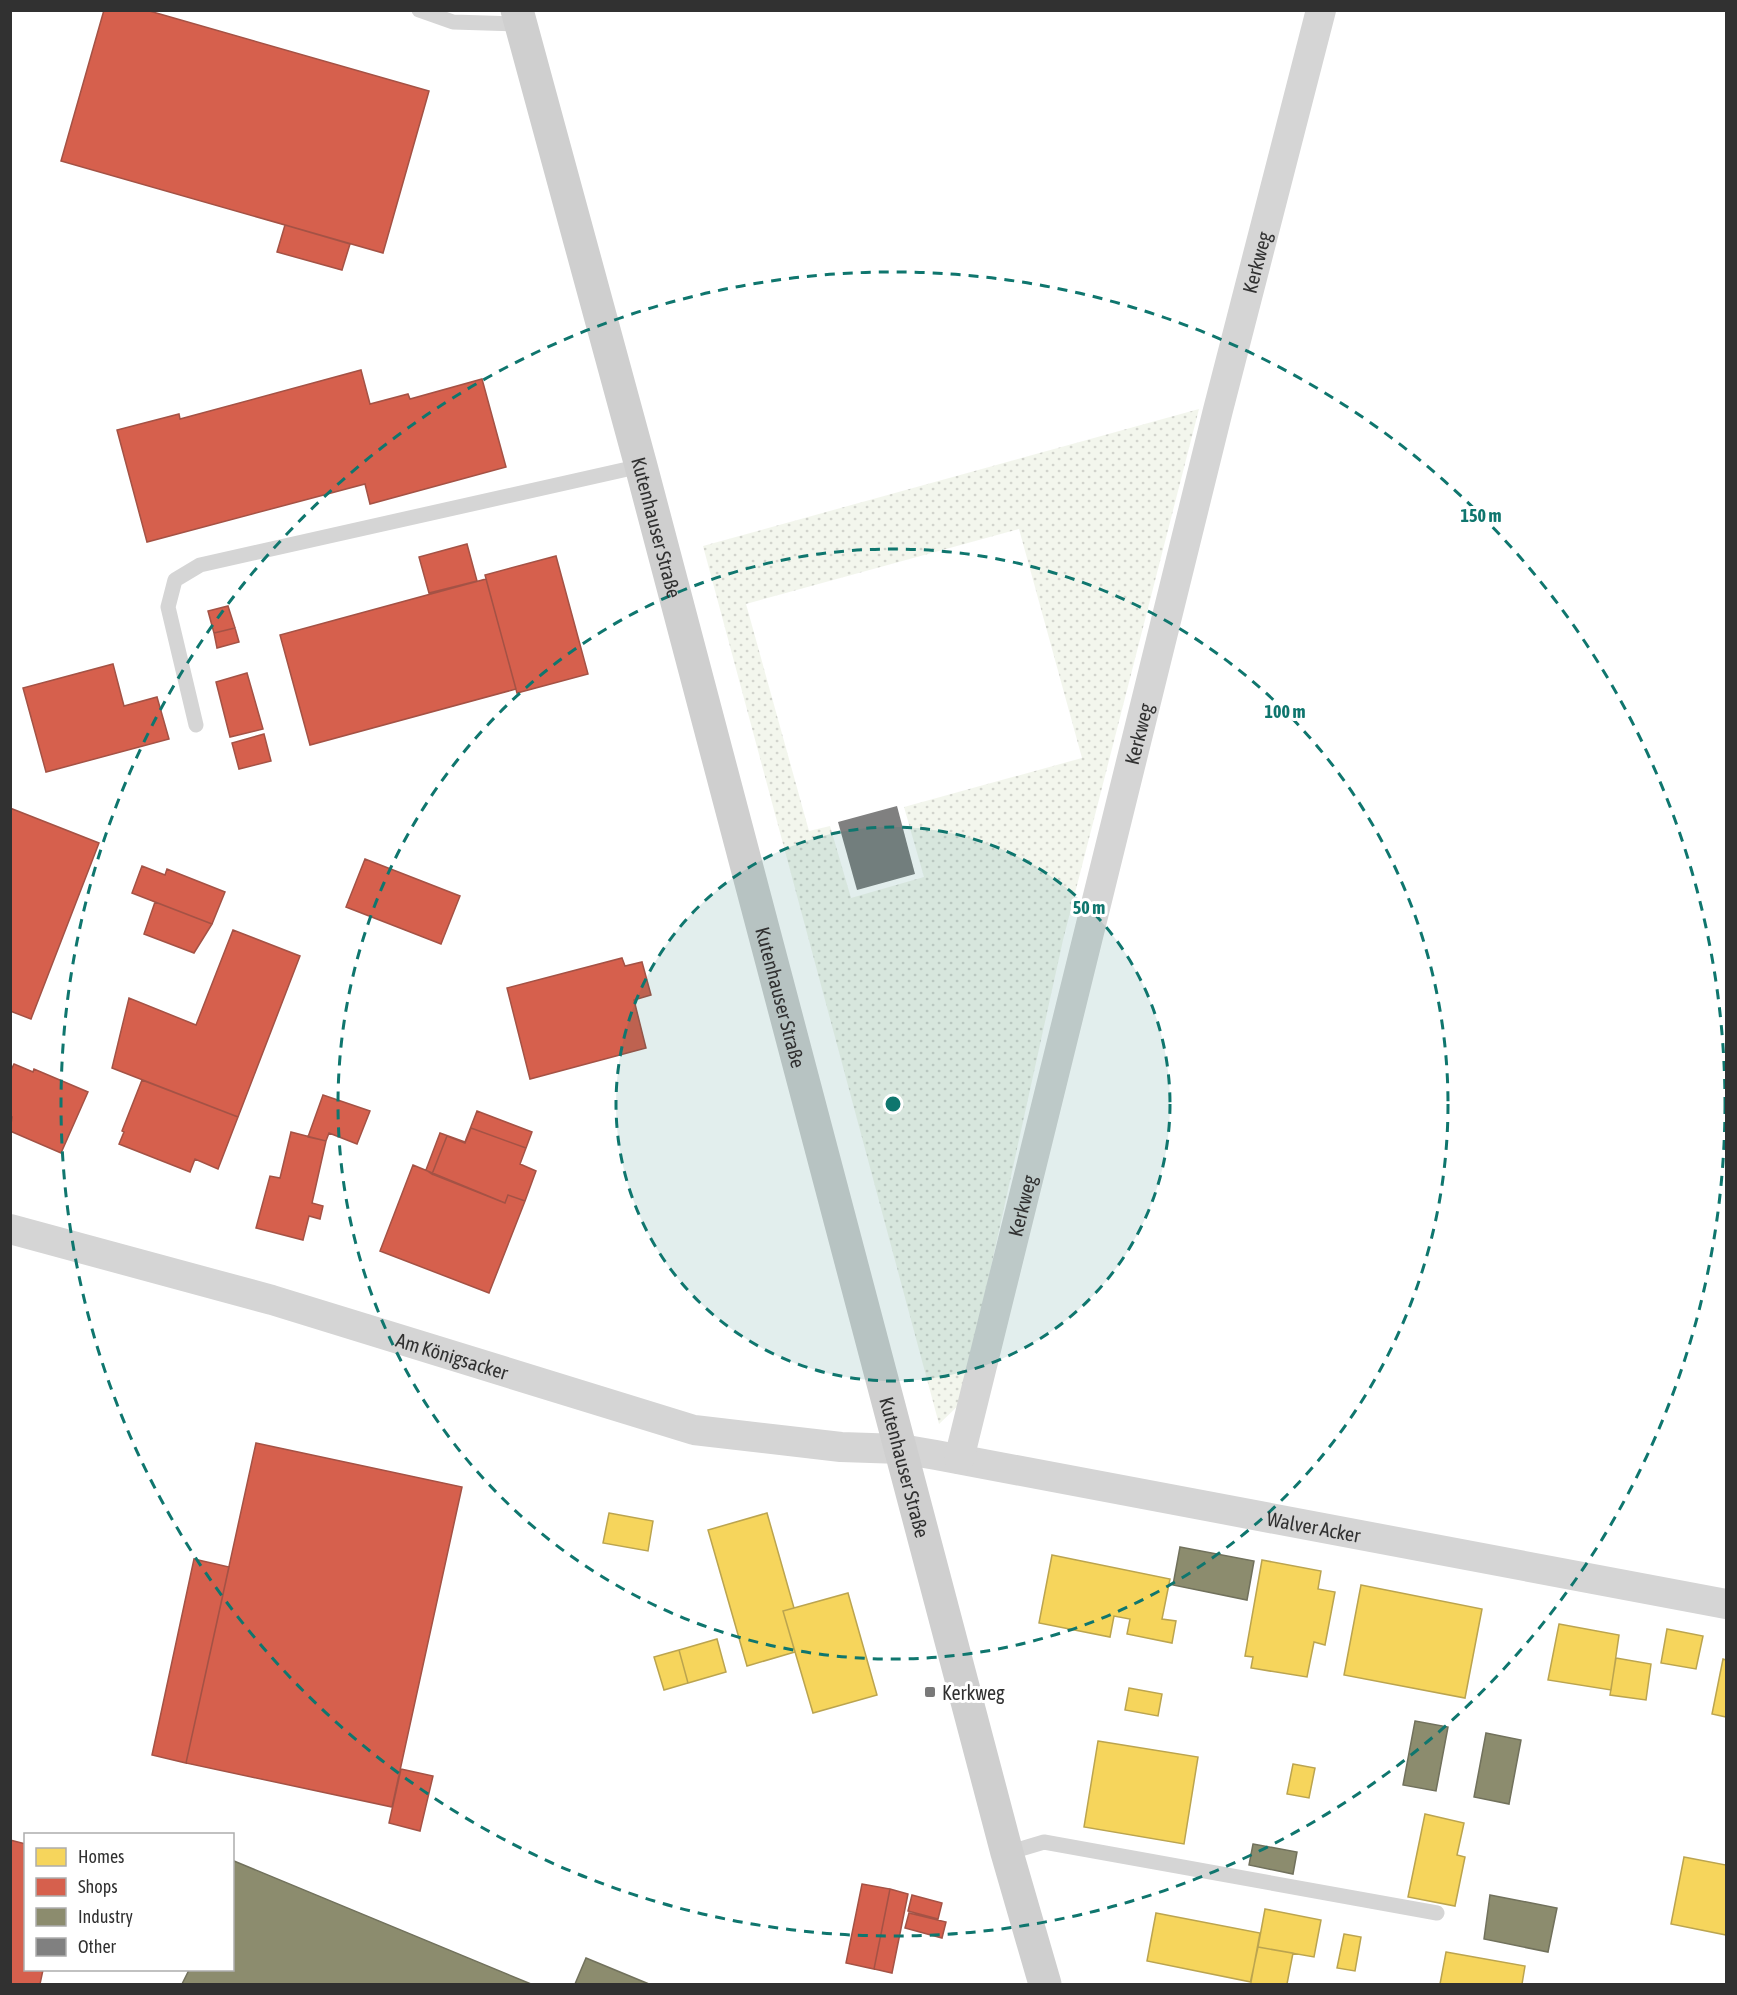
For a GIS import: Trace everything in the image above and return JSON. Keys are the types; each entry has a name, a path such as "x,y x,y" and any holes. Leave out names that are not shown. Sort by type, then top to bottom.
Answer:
{"street":[{"name":"Kerkweg","path":"959,1459 1218,410 1321,10"},
{"name":"Kutenhauser Straße","path":"518,17 641,466 1007,1853 1045,1984"},
{"name":"Am Königsacker","path":"10,1229 272,1300 694,1430 841,1447 902,1449"},
{"name":"Walver Acker","path":"902,1449 1726,1604"}],"lane":[{"path":"419,10 453,22 518,17"},
{"path":"196,725 168,607 175,580 200,565 641,466"},
{"path":"1007,1853 1044,1842 1437,1913"}],"shaded area":[{"path":"1199,409 1063,940 961,1403 939,1424 703,546","holes":["1019,529 1082,758 904,807 924,877 851,898 830,826 809,831 746,604"]}],"building: Homes":[{"path":"609,1513 653,1521 648,1551 603,1543"},
{"path":"767,1513 794,1608 783,1611 795,1652 747,1666 708,1530"},
{"path":"1052,1555 1170,1579 1162,1619 1176,1621 1172,1643 1127,1634 1130,1619 1114,1616 1110,1637 1039,1623"},
{"path":"1262,1560 1321,1571 1318,1589 1335,1592 1325,1645 1314,1642 1307,1677 1251,1668 1253,1657 1245,1656"},
{"path":"1361,1585 1482,1609 1465,1698 1344,1675"},
{"path":"848,1593 877,1695 813,1713 783,1611"},
{"path":"1559,1624 1619,1635 1611,1690 1548,1680"},
{"path":"1667,1629 1703,1636 1696,1669 1661,1663"},
{"path":"717,1639 726,1672 688,1683 679,1650"},
{"path":"679,1650 688,1683 664,1690 654,1657"},
{"path":"1616,1658 1651,1664 1646,1700 1610,1695"},
{"path":"1723,1659 1726,1660 1726,1717 1712,1714"},
{"path":"1129,1688 1162,1694 1158,1716 1125,1710"},
{"path":"1098,1741 1198,1757 1184,1844 1084,1827"},
{"path":"1293,1764 1315,1768 1309,1798 1287,1794"},
{"path":"1425,1814 1464,1823 1457,1855 1465,1857 1455,1906 1408,1897"},
{"path":"1684,1857 1726,1865 1726,1935 1671,1924"},
{"path":"1265,1909 1321,1920 1314,1957 1258,1947"},
{"path":"1156,1913 1260,1933 1251,1982 1147,1961"},
{"path":"1344,1934 1361,1937 1355,1971 1337,1968"},
{"path":"1258,1947 1293,1953 1287,1984 1250,1984"},
{"path":"1446,1952 1525,1966 1522,1984 1440,1984"}],"building: Shops":[{"path":"104,10 146,10 429,91 383,253 61,161"},
{"path":"285,225 350,244 342,270 277,252"},
{"path":"361,370 370,404 408,394 410,399 482,379 506,467 370,504 365,484 147,542 117,430 179,414 180,419"},
{"path":"467,544 477,581 429,593 419,557"},
{"path":"556,556 588,674 517,693 485,575"},
{"path":"486,579 516,689 310,745 280,635"},
{"path":"228,606 235,628 214,633 208,611"},
{"path":"235,628 239,642 217,648 214,633"},
{"path":"113,664 124,706 157,697 169,739 46,772 23,688"},
{"path":"247,673 263,729 230,737 216,682"},
{"path":"264,734 271,761 239,769 232,743"},
{"path":"10,808 99,843 31,1019 10,1011"},
{"path":"365,859 460,896 441,944 346,907"},
{"path":"142,866 165,875 167,869 225,892 212,924 132,893"},
{"path":"155,902 212,924 194,953 144,934"},
{"path":"233,930 300,956 238,1117 112,1068 129,998 196,1025"},
{"path":"622,958 625,966 642,962 651,995 634,1000 646,1048 530,1079 507,988"},
{"path":"14,1064 33,1072 34,1069 88,1092 61,1153 10,1131 12,1117 10,1117 10,1072"},
{"path":"142,1080 238,1117 218,1169 195,1159 190,1172 119,1144"},
{"path":"323,1095 370,1111 357,1144 329,1133 326,1141 308,1137"},
{"path":"477,1111 532,1132 526,1148 471,1128 465,1143 447,1136 432,1174 426,1170 440,1133 465,1142"},
{"path":"471,1128 526,1148 520,1164 536,1171 525,1201 508,1195 505,1203 432,1174 447,1136 465,1143"},
{"path":"291,1132 326,1141 312,1203 323,1206 320,1219 309,1216 303,1240 256,1228 270,1176 280,1178"},
{"path":"413,1165 505,1203 508,1195 525,1201 489,1293 380,1251"},
{"path":"256,1443 462,1487 392,1807 186,1763"},
{"path":"194,1559 229,1567 186,1763 152,1755"},
{"path":"401,1769 433,1776 420,1831 389,1823"},
{"path":"10,1840 24,1844 24,1971 43,1971 40,1984 10,1984"},
{"path":"862,1884 890,1889 874,1969 846,1963"},
{"path":"890,1889 908,1894 892,1973 874,1969"},
{"path":"912,1895 942,1903 938,1919 908,1911"},
{"path":"909,1913 946,1922 942,1938 905,1928"}],"building: Industry":[{"path":"1180,1547 1254,1561 1247,1600 1173,1585"},
{"path":"1415,1721 1448,1727 1436,1791 1403,1785"},
{"path":"1486,1733 1521,1740 1509,1804 1474,1797"},
{"path":"1253,1844 1297,1852 1293,1874 1249,1865"},
{"path":"234,1861 531,1984 182,1984 188,1971 234,1971"},
{"path":"1490,1895 1557,1908 1548,1952 1484,1939"},
{"path":"586,1958 649,1984 575,1984"}],"building: Other":[{"path":"897,806 915,874 857,890 838,822"}],"place":[{"name":"Kerkweg","path":"930,1692"}]}
